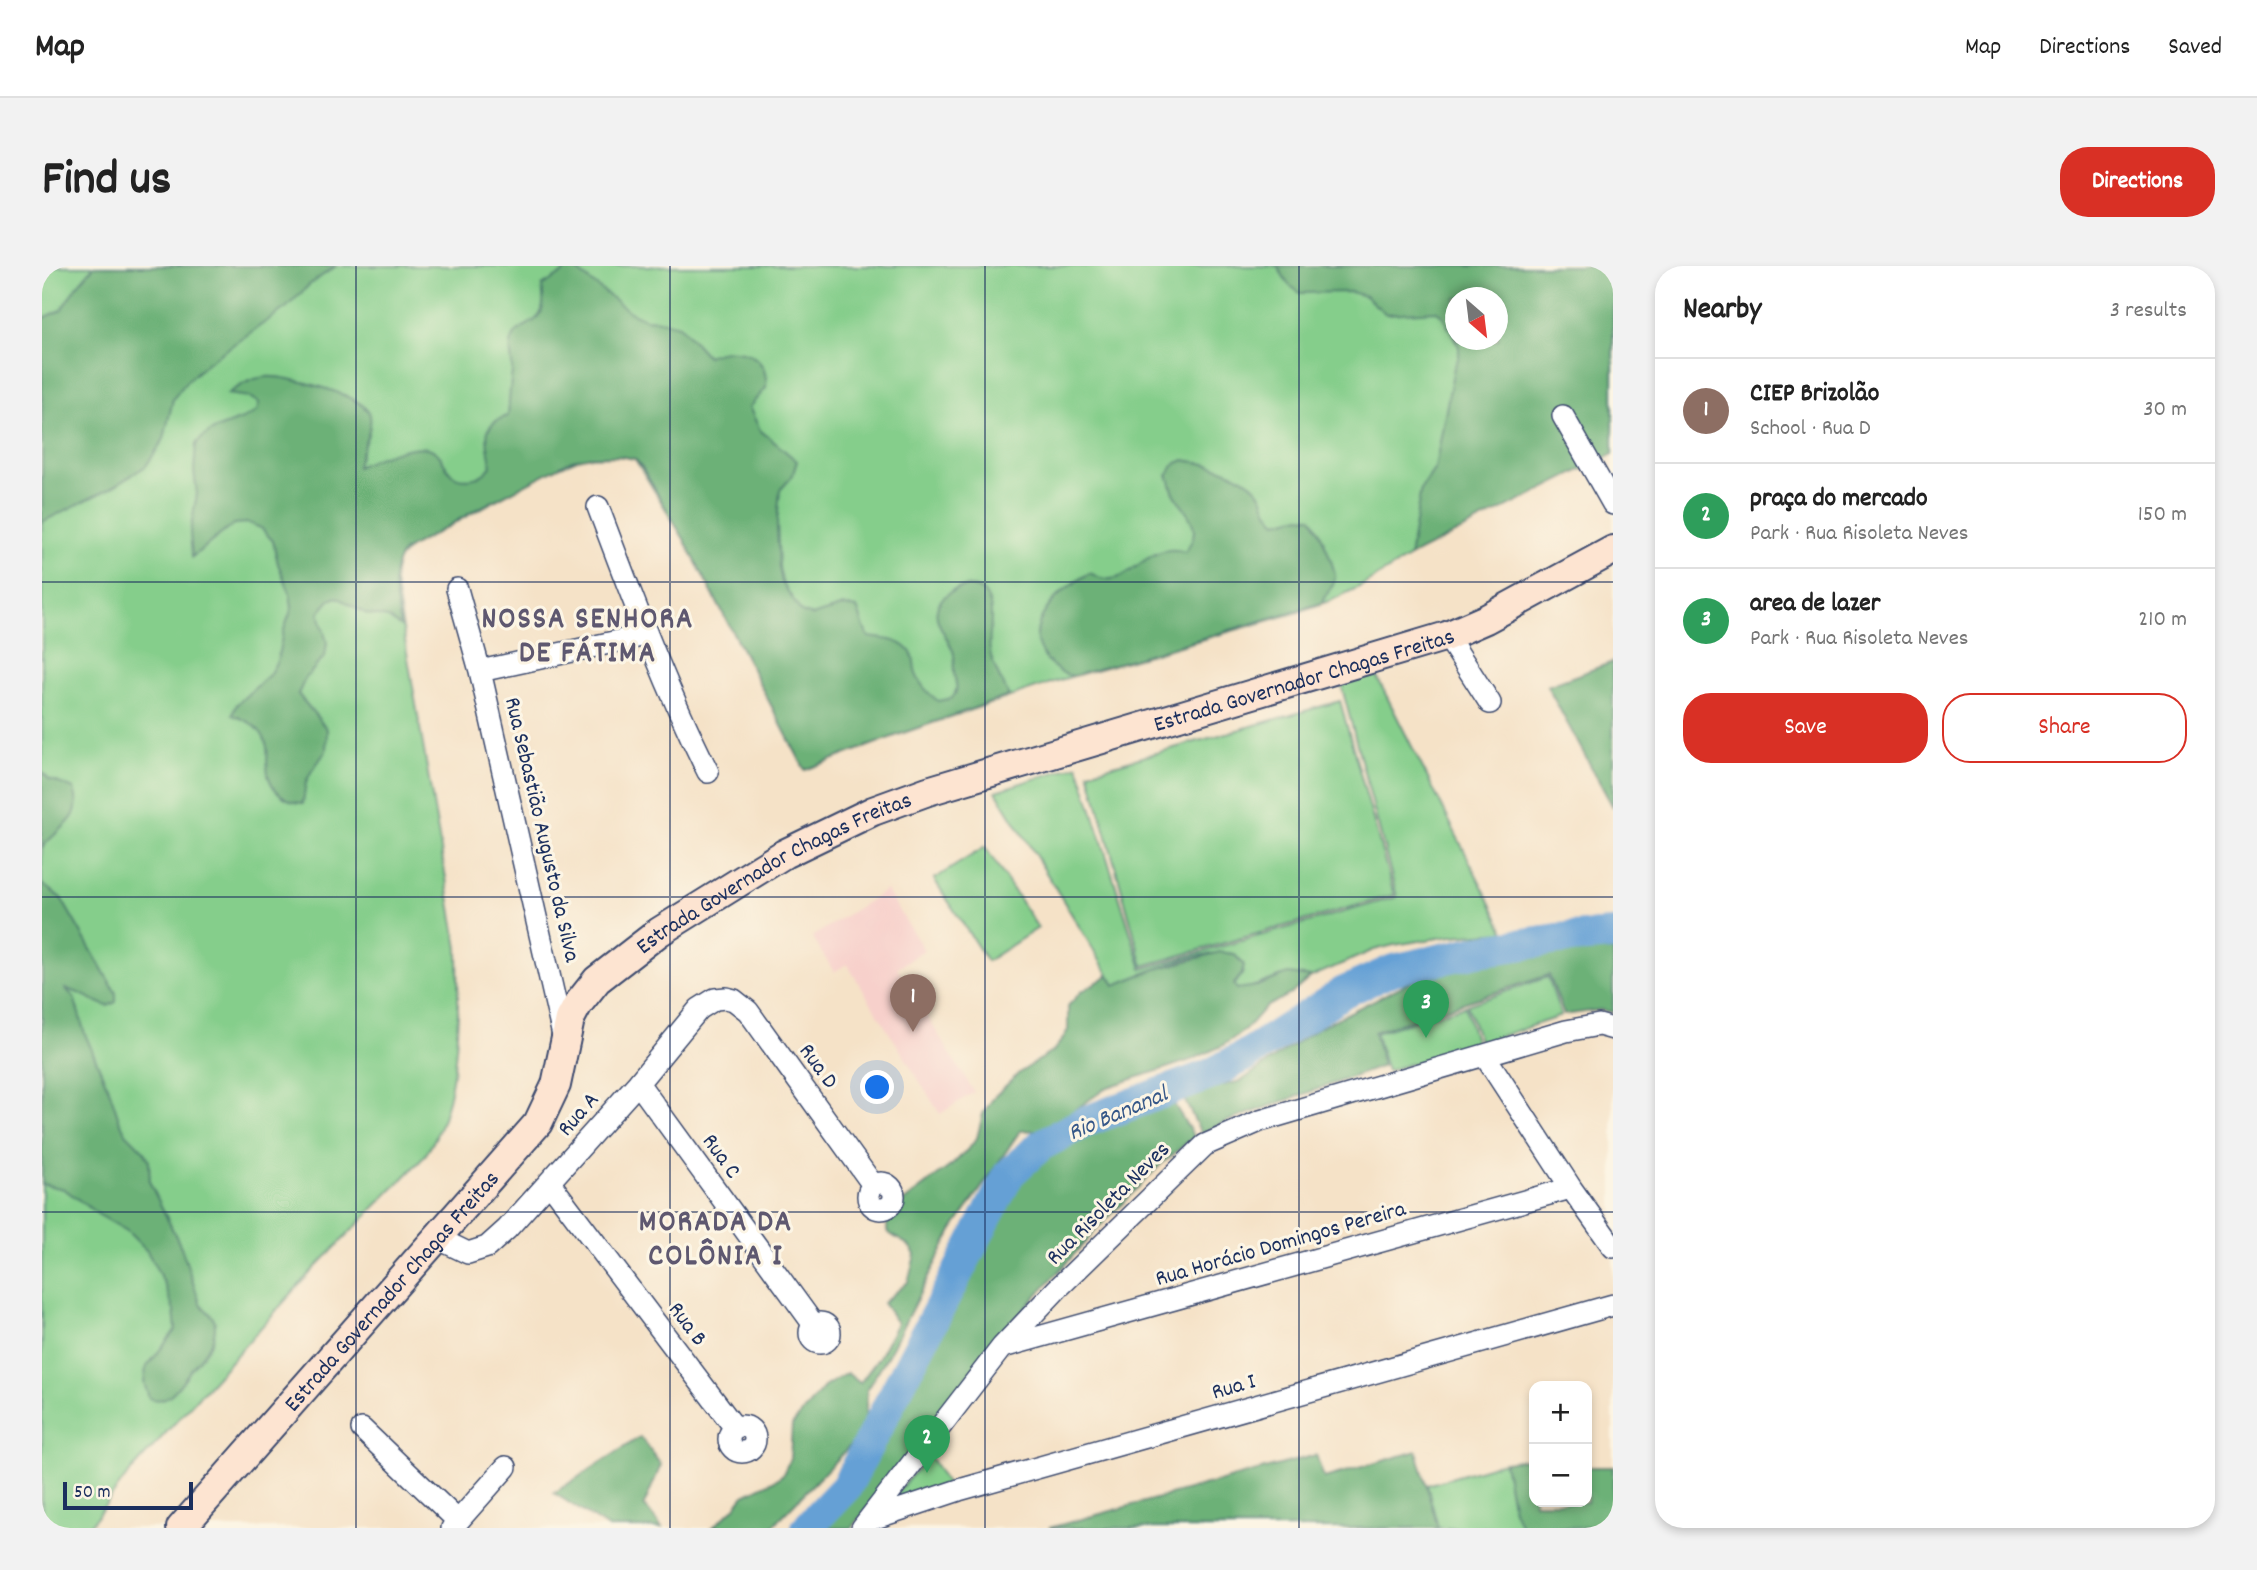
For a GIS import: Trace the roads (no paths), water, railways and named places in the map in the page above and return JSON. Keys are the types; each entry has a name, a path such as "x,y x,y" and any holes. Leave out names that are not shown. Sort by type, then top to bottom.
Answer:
{"main road":[{"name":"Estrada Governador Chagas Freitas","path":"181,1528 538,1123 552,1095 570,1019 578,1004 597,981 630,953 769,862 873,811 939,788 1447,636 1486,619 1613,550"}],"street":[{"path":"1563,416 1613,504"},
{"path":"598,507 680,717 708,772"},
{"name":"Rua Sebastião Augusto da Silva","path":"457,589 480,671 565,1042"},
{"path":"480,671 646,635"},
{"path":"1447,636 1490,702"},
{"name":"Rua A","path":"437,1238 462,1252 481,1250 507,1229 550,1183 638,1083 691,1016 716,999 734,1000 748,1011"},
{"name":"Rua D","path":"748,1011 873,1185"},
{"name":"Rua Risoleta Neves","path":"866,1524 1002,1347 1097,1249 1205,1145 1260,1121 1581,1027 1599,1025 1613,1029"},
{"path":"1485,1056 1613,1247"},
{"name":"Rua C","path":"638,1083 814,1325"},
{"name":"Rua B","path":"550,1183 735,1428"},
{"name":"Rua Horácio Domingos Pereira","path":"1002,1347 1571,1188"},
{"name":"Rua I","path":"866,1524 973,1486 1613,1305"},
{"path":"362,1429 455,1524 506,1466"}],"waterway":[{"name":"Rio Bananal","path":"807,1528 846,1487 1009,1174 1041,1145 1087,1121 1209,1075 1245,1056 1344,992 1393,970 1478,951 1558,939 1613,935"}],"place":[{"name":"CIEP Brizolão","path":"913,1032"},
{"name":"area de lazer","path":"1426,1038"},
{"name":"praça do mercado","path":"927,1473"}],"district":[{"name":"NOSSA SENHORA DE FÁTIMA","path":"588,634"},
{"name":"MORADA DA COLÔNIA I","path":"716,1237"}]}
